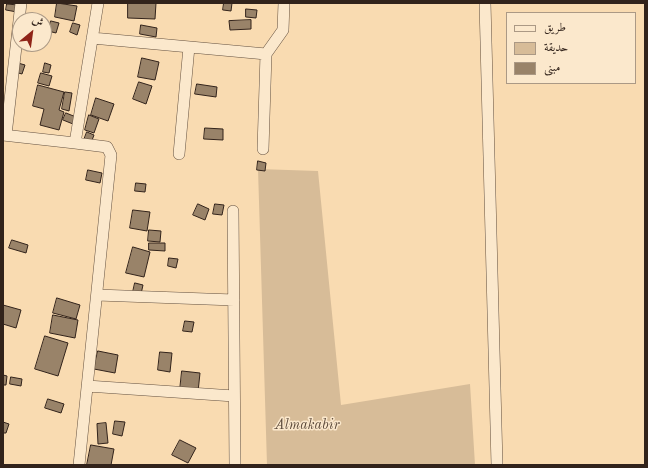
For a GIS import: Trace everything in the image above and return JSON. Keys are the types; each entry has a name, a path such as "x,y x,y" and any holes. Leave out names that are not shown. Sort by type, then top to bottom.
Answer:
{"street":[{"path":"21,3 4,135 107,147 111,155 79,465"},
{"path":"75,143 98,3"},
{"path":"263,149 266,54 283,30 284,3"},
{"path":"485,3 497,465"},
{"path":"92,38 266,54"},
{"path":"179,154 189,47"},
{"path":"234,211 235,465"},
{"path":"97,295 234,300"},
{"path":"87,386 234,396"}],"green space":[{"name":"Almakabir","path":"258,169 318,171 341,405 470,384 475,465 267,465"}],"building":[{"path":"57,3 77,6 74,21 55,17"},
{"path":"128,3 156,3 155,19 128,18"},
{"path":"224,3 232,3 231,11 223,10"},
{"path":"7,4 18,5 17,12 6,10"},
{"path":"246,9 257,10 256,18 246,17"},
{"path":"251,20 251,29 230,30 229,21"},
{"path":"52,21 59,23 56,33 52,32"},
{"path":"73,23 80,25 77,35 70,32"},
{"path":"141,25 157,28 156,37 140,34"},
{"path":"142,58 159,62 155,80 138,77"},
{"path":"18,63 25,65 22,74 15,72"},
{"path":"45,63 51,65 49,73 43,72"},
{"path":"41,73 52,76 49,86 38,83"},
{"path":"139,82 152,86 146,104 133,99"},
{"path":"197,84 217,87 216,97 195,94"},
{"path":"38,85 64,92 59,110 64,112 59,130 40,125 44,109 33,106"},
{"path":"65,92 72,93 69,111 62,109"},
{"path":"96,98 114,104 108,121 91,115"},
{"path":"66,113 76,117 73,124 63,120"},
{"path":"89,115 99,119 94,133 85,130"},
{"path":"205,128 223,129 223,140 204,139"},
{"path":"87,132 94,135 91,143 84,140"},
{"path":"258,161 266,163 265,171 257,170"},
{"path":"88,170 102,173 100,183 86,180"},
{"path":"136,183 146,184 145,192 135,191"},
{"path":"198,204 209,209 205,220 193,215"},
{"path":"215,204 224,205 222,215 213,214"},
{"path":"133,210 150,212 147,231 130,228"},
{"path":"149,230 161,231 160,242 148,241"},
{"path":"12,240 28,245 26,253 9,248"},
{"path":"149,243 165,243 165,251 149,250"},
{"path":"133,247 150,252 144,277 126,273"},
{"path":"169,258 178,259 176,268 168,266"},
{"path":"135,283 143,285 141,294 133,292"},
{"path":"57,298 80,305 76,319 53,313"},
{"path":"3,305 21,310 16,328 3,324"},
{"path":"53,315 78,320 75,338 50,333"},
{"path":"185,321 194,322 192,332 183,331"},
{"path":"45,336 68,343 58,376 35,369"},
{"path":"98,351 118,355 115,373 94,369"},
{"path":"160,352 172,353 170,372 158,370"},
{"path":"182,371 200,373 198,392 180,390"},
{"path":"3,375 7,376 6,385 3,385"},
{"path":"11,377 22,379 21,386 10,384"},
{"path":"48,399 64,404 61,413 45,408"},
{"path":"115,421 125,422 122,436 113,434"},
{"path":"3,422 9,424 6,433 3,433"},
{"path":"106,423 108,443 98,444 97,424"},
{"path":"180,440 196,448 188,463 172,455"},
{"path":"91,445 114,449 111,465 87,465"}]}
